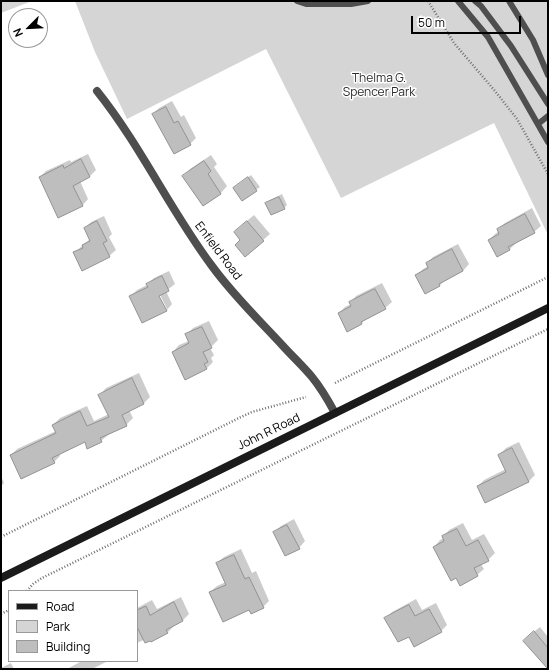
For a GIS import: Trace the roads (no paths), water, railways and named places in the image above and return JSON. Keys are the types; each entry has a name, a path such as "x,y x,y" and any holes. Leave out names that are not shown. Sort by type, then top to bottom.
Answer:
{"main road":[{"name":"John R Road","path":"1,578 548,308"}],"street":[{"name":"Enfield Road","path":"97,91 127,131 186,230 213,268 311,376 335,413"}],"lane":[{"path":"297,1 306,4 351,4 368,1"},
{"path":"458,1 488,37 548,142"},
{"path":"476,1 511,46 548,104"},
{"path":"481,6 486,1"},
{"path":"509,1 533,40 548,75"},
{"path":"538,124 548,116"}],"park label":[{"name":"Thelma G. Spencer Park","path":"379,86"}]}
